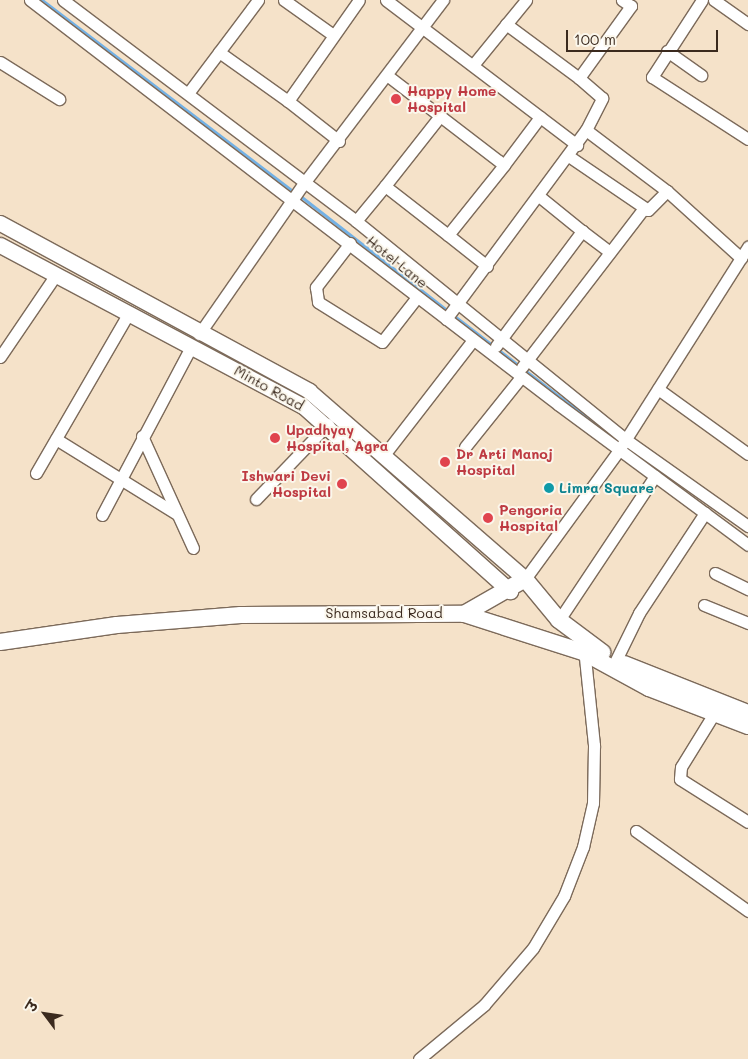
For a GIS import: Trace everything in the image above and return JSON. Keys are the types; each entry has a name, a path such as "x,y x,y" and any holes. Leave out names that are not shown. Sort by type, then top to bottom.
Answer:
{"main road":[{"path":"464,614 510,591 525,579"},
{"name":"Minto Road","path":"525,579 585,648"},
{"name":"Shamsabad Road","path":"0,642 117,625 241,615 464,614 585,648 616,660 748,726"},
{"name":"Shamsabad Road","path":"585,648 626,677 717,709 748,713"}],"street":[{"name":"Hotel Lane","path":"30,0 350,243 519,375 623,444 655,476 704,512 746,534"},
{"path":"63,0 189,92 304,183 356,221 623,444 746,534"},
{"path":"189,92 258,0"},
{"path":"284,0 333,35"},
{"path":"288,101 359,0"},
{"path":"386,0 424,27 576,146"},
{"path":"199,334 292,199 339,142 443,0"},
{"path":"473,65 526,0"},
{"path":"702,0 652,74 654,80 748,139"},
{"path":"714,0 748,24"},
{"path":"579,78 630,2"},
{"path":"446,319 570,157 602,98 579,78 506,24"},
{"path":"668,51 701,75"},
{"path":"219,52 288,101 339,142"},
{"path":"0,62 59,99"},
{"path":"388,76 504,165"},
{"path":"356,221 440,116"},
{"path":"448,235 540,117"},
{"path":"586,130 667,191 741,258"},
{"path":"570,157 644,208 652,209 667,191"},
{"path":"385,186 487,266"},
{"path":"540,197 610,252"},
{"path":"465,447 519,375 526,362 644,208"},
{"name":"Minto Road","path":"0,223 199,334 309,391 525,579"},
{"path":"491,353 582,230"},
{"path":"350,243 316,287 318,302 382,342 417,297"},
{"name":"Minto Road","path":"0,245 191,347 276,389 328,424 510,591"},
{"path":"525,579 623,444 748,247"},
{"path":"0,357 55,276"},
{"path":"36,473 128,314"},
{"path":"384,455 473,340"},
{"path":"102,515 142,436 191,347"},
{"path":"658,389 748,454"},
{"path":"256,499 328,424"},
{"path":"142,436 192,548"},
{"path":"56,439 177,514"},
{"path":"559,620 655,476"},
{"path":"616,660 639,613 704,512"},
{"path":"715,574 748,589"},
{"path":"704,605 748,623"},
{"path":"420,1059 484,1005 533,948 564,896 584,847 593,803 594,745 585,648"},
{"path":"717,709 681,767 680,778 748,822"},
{"path":"636,830 748,911"}],"waterway":[{"path":"42,0 294,192"},
{"path":"299,195 448,311"},
{"path":"453,315 607,433"}],"place":[{"name":"Happy Home Hospital","path":"396,99"},
{"name":"Upadhyay Hospital, Agra","path":"275,438"},
{"name":"Dr Arti Manoj Hospital","path":"445,462"},
{"name":"Ishwari Devi Hospital","path":"342,484"},
{"name":"Limra Square","path":"549,488"},
{"name":"Pengoria Hospital","path":"488,518"}]}
